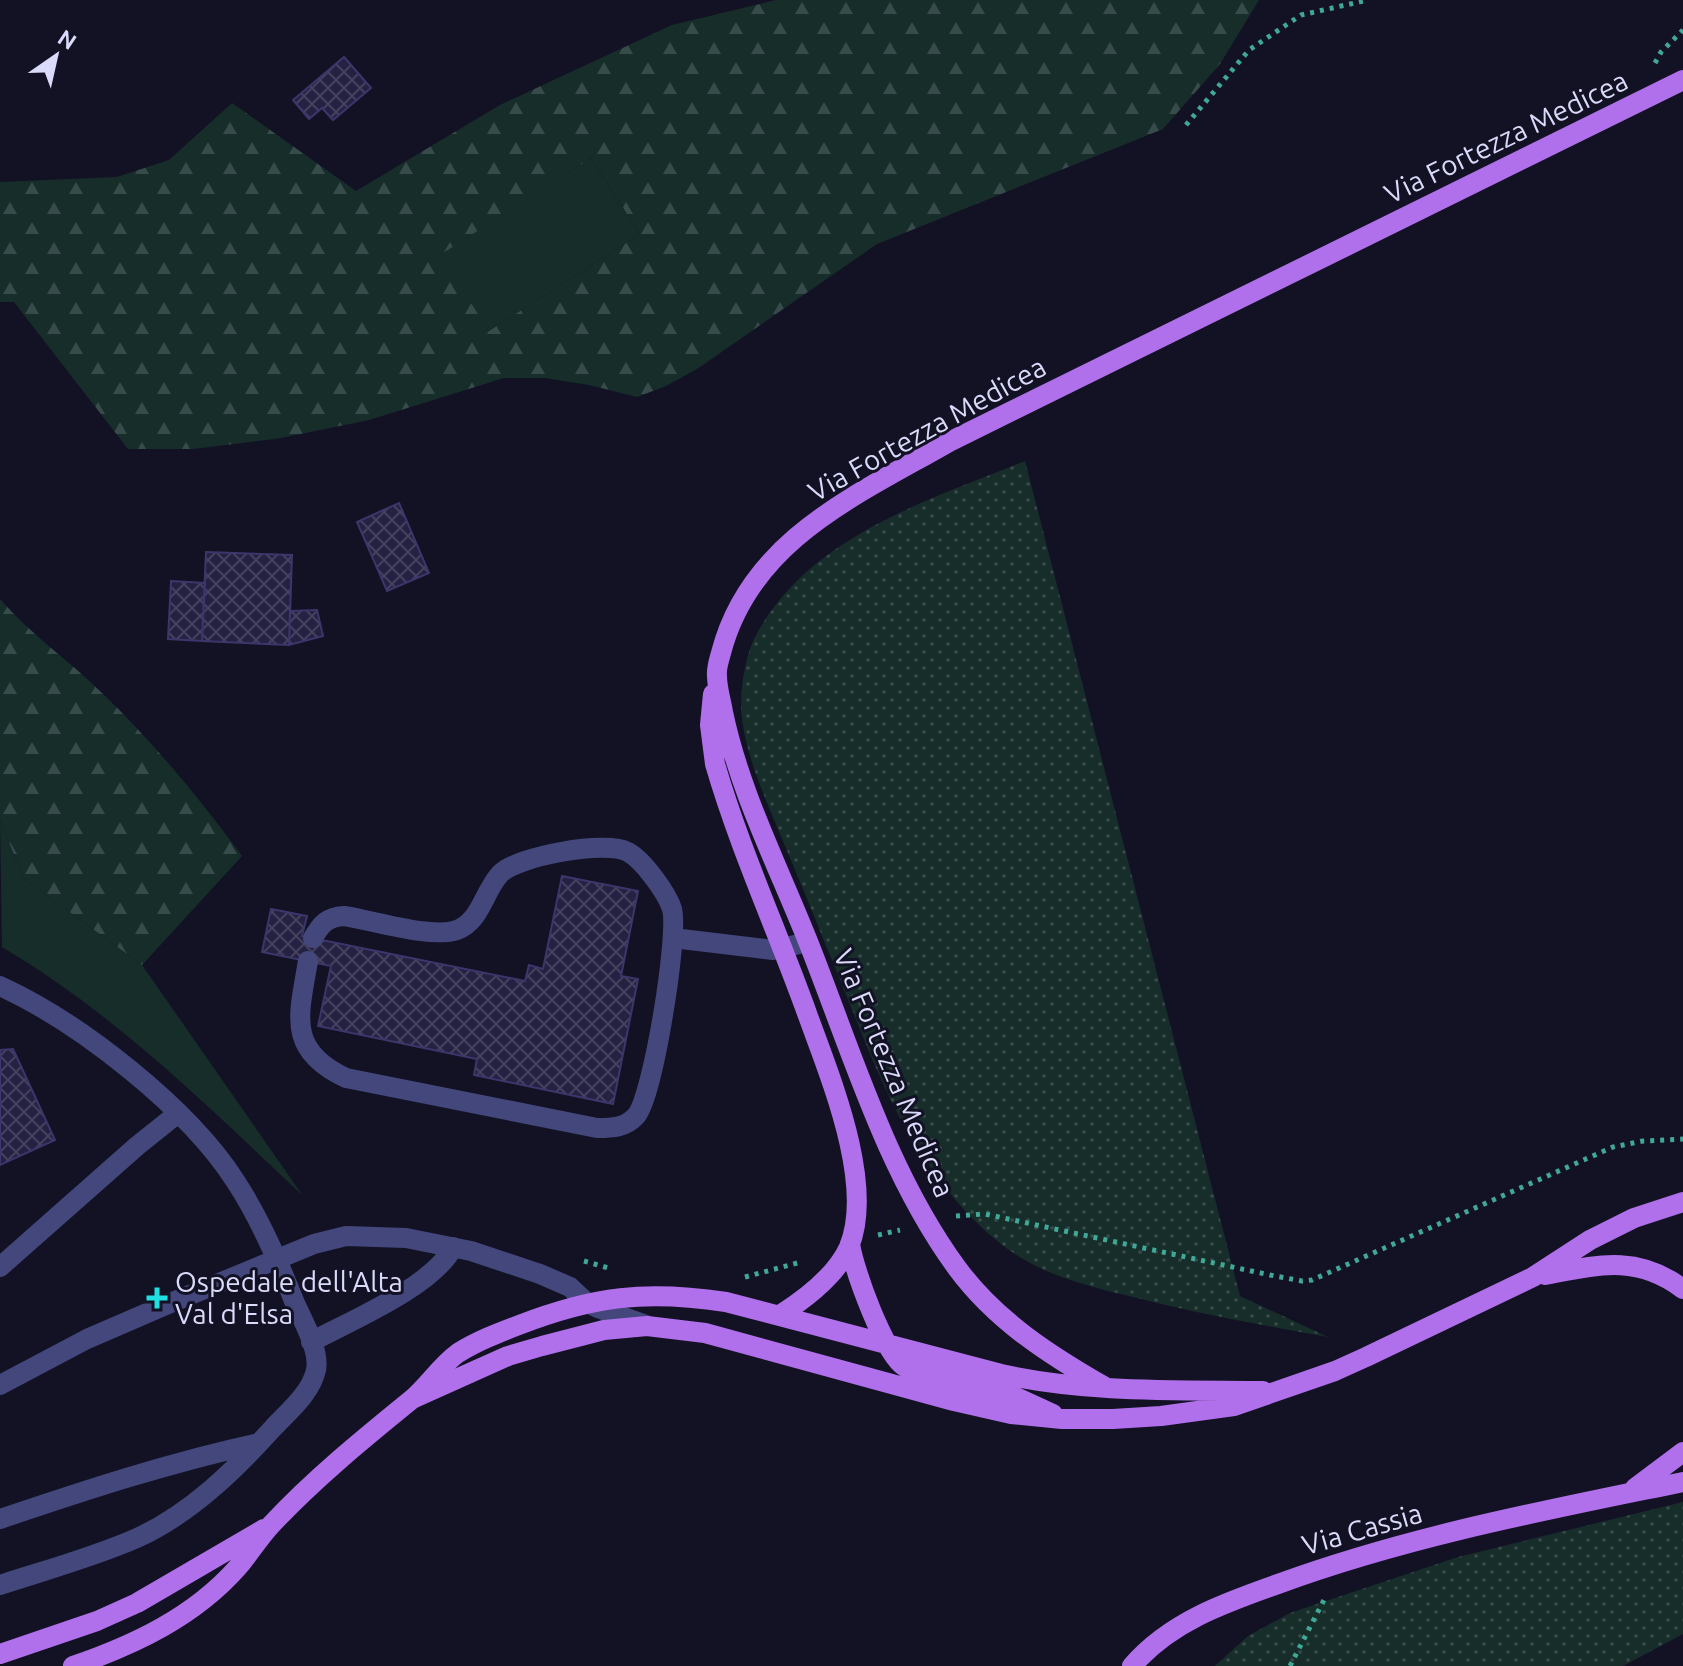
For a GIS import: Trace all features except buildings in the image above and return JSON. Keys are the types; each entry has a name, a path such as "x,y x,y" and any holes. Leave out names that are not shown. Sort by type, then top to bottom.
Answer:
{"main road":[{"name":"Via Fortezza Medicea","path":"1107,1388 1046,1351 1012,1325 974,1289 943,1248 920,1210 852,1058 738,767 716,674 731,623 755,579 787,542 831,510 949,442 1683,80"},
{"path":"716,674 710,725 715,764 848,1132 856,1178 855,1216 850,1244 843,1258 825,1278 780,1315"},
{"path":"414,1398 508,1356 604,1330 647,1326 728,1338 985,1409 1062,1419 1161,1416 1234,1406 1335,1371 1533,1277 1590,1240 1634,1218 1683,1202"},
{"path":"850,1244 858,1280 896,1358 906,1368 1016,1397 1062,1419"},
{"path":"1533,1277 1601,1264 1622,1264 1645,1269 1683,1289"},
{"path":"73,1666 136,1642 195,1605 237,1568 271,1525 363,1439 414,1398 447,1363 475,1344 547,1314 586,1302 622,1296 686,1297 726,1302 1023,1378 1107,1388 1275,1391"},
{"name":"Via Cassia","path":"1629,1493 1683,1452"},
{"name":"Via Cassia","path":"1132,1666 1150,1645 1207,1609 1345,1560 1474,1527 1683,1482"},
{"path":"0,1654 97,1621 137,1603 271,1525"}],"lane":[{"path":"308,961 298,1023 310,1051 330,1070 363,1083 579,1125 612,1128 623,1126 638,1114 647,1093 654,1065 674,922 666,895 630,853 615,848 559,853 513,865 502,871 495,880 472,921 455,931 431,932 344,916 324,921 313,938"},
{"path":"673,938 705,944 784,949 808,942"},
{"path":"0,986 98,1046 177,1114 235,1179 278,1259 317,1362 312,1382 297,1402 259,1443 194,1502 150,1531 113,1547 0,1585"},
{"path":"0,1267 177,1114"},
{"path":"0,1385 87,1339 314,1244 346,1236 406,1238 453,1247 540,1274 570,1287 586,1302 647,1326"},
{"path":"311,1342 396,1297 439,1267 453,1247"},
{"path":"0,1519 149,1470 259,1443"}],"path":[{"path":"1186,125 1249,50 1301,15 1368,0"},
{"path":"948,1218 985,1214 1280,1277 1312,1280 1613,1147 1643,1141 1683,1139"},
{"path":"873,1237 913,1226"},
{"path":"736,1279 786,1268 808,1259"},
{"path":"583,1261 620,1271"},
{"path":"1290,1666 1345,1560"}],"green space":[{"path":"776,0 1259,0 1220,64 1163,129 877,244 697,369 637,397 545,378 504,378 369,420 281,438 193,449 128,449 14,302 0,302 0,182 117,177 169,160 232,103 356,191 500,105 672,25","holes":["591,158 640,234 489,331 440,255"]},
{"path":"591,158 640,234 489,331 439,255"},
{"path":"1025,461 1240,1296 1328,1337 1179,1308 1070,1280 1041,1269 1015,1254 985,1230 945,1187 899,1117 757,778 744,734 742,689 747,657 754,639 777,604 804,574 837,548 872,527 949,491"},
{"path":"0,599 141,732 193,792 242,856 142,965 23,878 0,819"},
{"path":"0,819 23,878 142,965 303,1196 196,1095 122,1031 2,947"},
{"path":"1683,1502 1683,1634 1623,1666 1215,1666 1248,1636 1290,1613 1458,1557"}],"place":[{"name":"Ospedale dell'Alta Val d'Elsa","path":"157,1298"}]}
